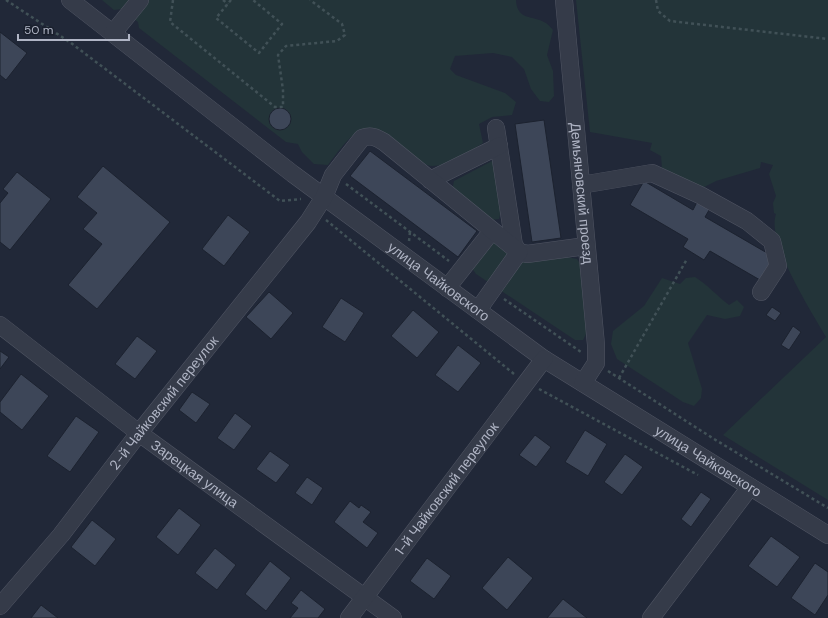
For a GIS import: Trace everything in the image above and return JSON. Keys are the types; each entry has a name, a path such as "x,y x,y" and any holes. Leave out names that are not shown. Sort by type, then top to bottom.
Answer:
{"street":[{"name":"улица Чайковского","path":"70,0 113,33 319,204 447,288 544,359 828,535"},
{"path":"113,33 140,0"},
{"name":"Демьяновский проезд","path":"564,0 596,363"},
{"path":"496,128 514,245 519,252"},
{"name":"2-й Чайковский переулок","path":"0,606 61,535 319,204 333,175 362,138 369,136 376,137 430,180"},
{"path":"499,146 430,180 519,252 527,254 586,246"},
{"path":"581,185 652,173 700,195 747,221 772,241 778,266 761,292"},
{"path":"447,288 492,230"},
{"path":"478,310 519,252"},
{"name":"Зарецкая улица","path":"0,325 139,433 365,596 393,618"},
{"name":"1-й Чайковский переулок","path":"350,618 544,359"},
{"path":"583,383 596,363"},
{"path":"651,618 750,487"}],"path":[{"path":"6,0 71,43 280,201 319,204 527,382 700,476"},
{"path":"173,0 170,22 274,107 282,107 283,90 278,55 286,46 338,42 345,35 342,24 310,0"},
{"path":"223,0 228,4"},
{"path":"231,0 216,18 258,53 282,24 253,0"},
{"path":"656,0 658,11 670,21 828,39"},
{"path":"410,232 462,270"},
{"path":"619,378 687,259"},
{"path":"492,290 619,378 714,439 828,508"}],"shaded area":[{"path":"102,0 516,0 519,11 526,16 546,23 553,30 547,55 553,71 554,96 549,102 540,101 531,89 524,69 512,57 493,53 455,56 450,69 456,75 505,93 516,102 512,115 492,117 479,124 483,143 445,164 429,166 415,158 385,134 375,129 366,129 357,132 349,139 328,165 314,164 302,152 298,144 286,142 139,28 138,22 122,9 114,10"},
{"path":"576,0 828,0 828,500 723,435 826,337 801,294 783,258 777,241 775,226 776,214 774,213 773,203 776,196 769,174 773,165 761,162 760,168 716,181 700,189 663,181 661,156 650,150 652,143 590,132"},
{"path":"492,161 495,166 501,210 499,219 489,220 452,190 454,181"},
{"path":"496,242 577,259 581,265 587,332 583,340 575,340 476,274 472,268 490,244"},
{"path":"695,277 729,305 737,300 744,307 740,316 725,319 707,315 688,343 702,389 701,398 694,406 683,402 617,359 611,344 613,331 644,306 662,278 680,284 686,278"}],"building":[{"path":"0,32 27,53 6,80 0,75"},
{"path":"280,108 288,111 291,119 288,127 280,130 272,127 269,119 272,111"},
{"path":"544,120 561,238 532,242 515,124"},
{"path":"370,151 477,231 458,257 350,176"},
{"path":"103,166 170,222 97,309 68,285 102,244 83,229 97,213 77,197"},
{"path":"17,172 51,199 10,250 0,242 0,203 8,193 3,189"},
{"path":"644,181 693,210 699,198 712,205 705,217 774,257 760,280 710,251 704,260 683,247 688,239 630,205"},
{"path":"228,215 250,232 224,266 202,249"},
{"path":"269,292 293,313 271,339 246,317"},
{"path":"341,298 364,313 345,342 322,327"},
{"path":"772,307 781,313 775,321 766,315"},
{"path":"413,310 439,332 417,358 391,336"},
{"path":"793,326 801,332 789,350 781,345"},
{"path":"137,336 157,351 135,379 115,364"},
{"path":"458,345 481,363 458,392 435,375"},
{"path":"0,351 9,357 0,369"},
{"path":"21,374 49,396 22,430 0,412 0,402"},
{"path":"192,392 210,404 196,423 179,410"},
{"path":"235,413 252,426 234,450 217,438"},
{"path":"76,416 99,432 70,472 47,456"},
{"path":"585,430 607,444 588,476 565,462"},
{"path":"535,435 551,447 536,467 519,455"},
{"path":"270,451 290,465 276,483 256,469"},
{"path":"625,454 643,467 622,495 604,482"},
{"path":"307,477 323,488 312,505 295,493"},
{"path":"701,492 711,499 691,527 681,519"},
{"path":"350,501 359,508 361,505 371,512 363,522 378,533 367,548 334,522"},
{"path":"179,508 201,525 178,555 156,537"},
{"path":"92,520 116,539 95,566 71,547"},
{"path":"771,536 800,557 777,587 748,566"},
{"path":"215,548 236,565 217,590 195,573"},
{"path":"508,557 533,578 507,610 482,588"},
{"path":"427,558 451,576 434,599 410,581"},
{"path":"270,561 291,578 266,611 245,594"},
{"path":"815,563 828,572 828,595 815,615 791,598"},
{"path":"301,590 325,609 318,618 290,618 298,608 291,603"},
{"path":"563,599 587,618 547,618"},
{"path":"41,605 58,618 31,618"}]}
